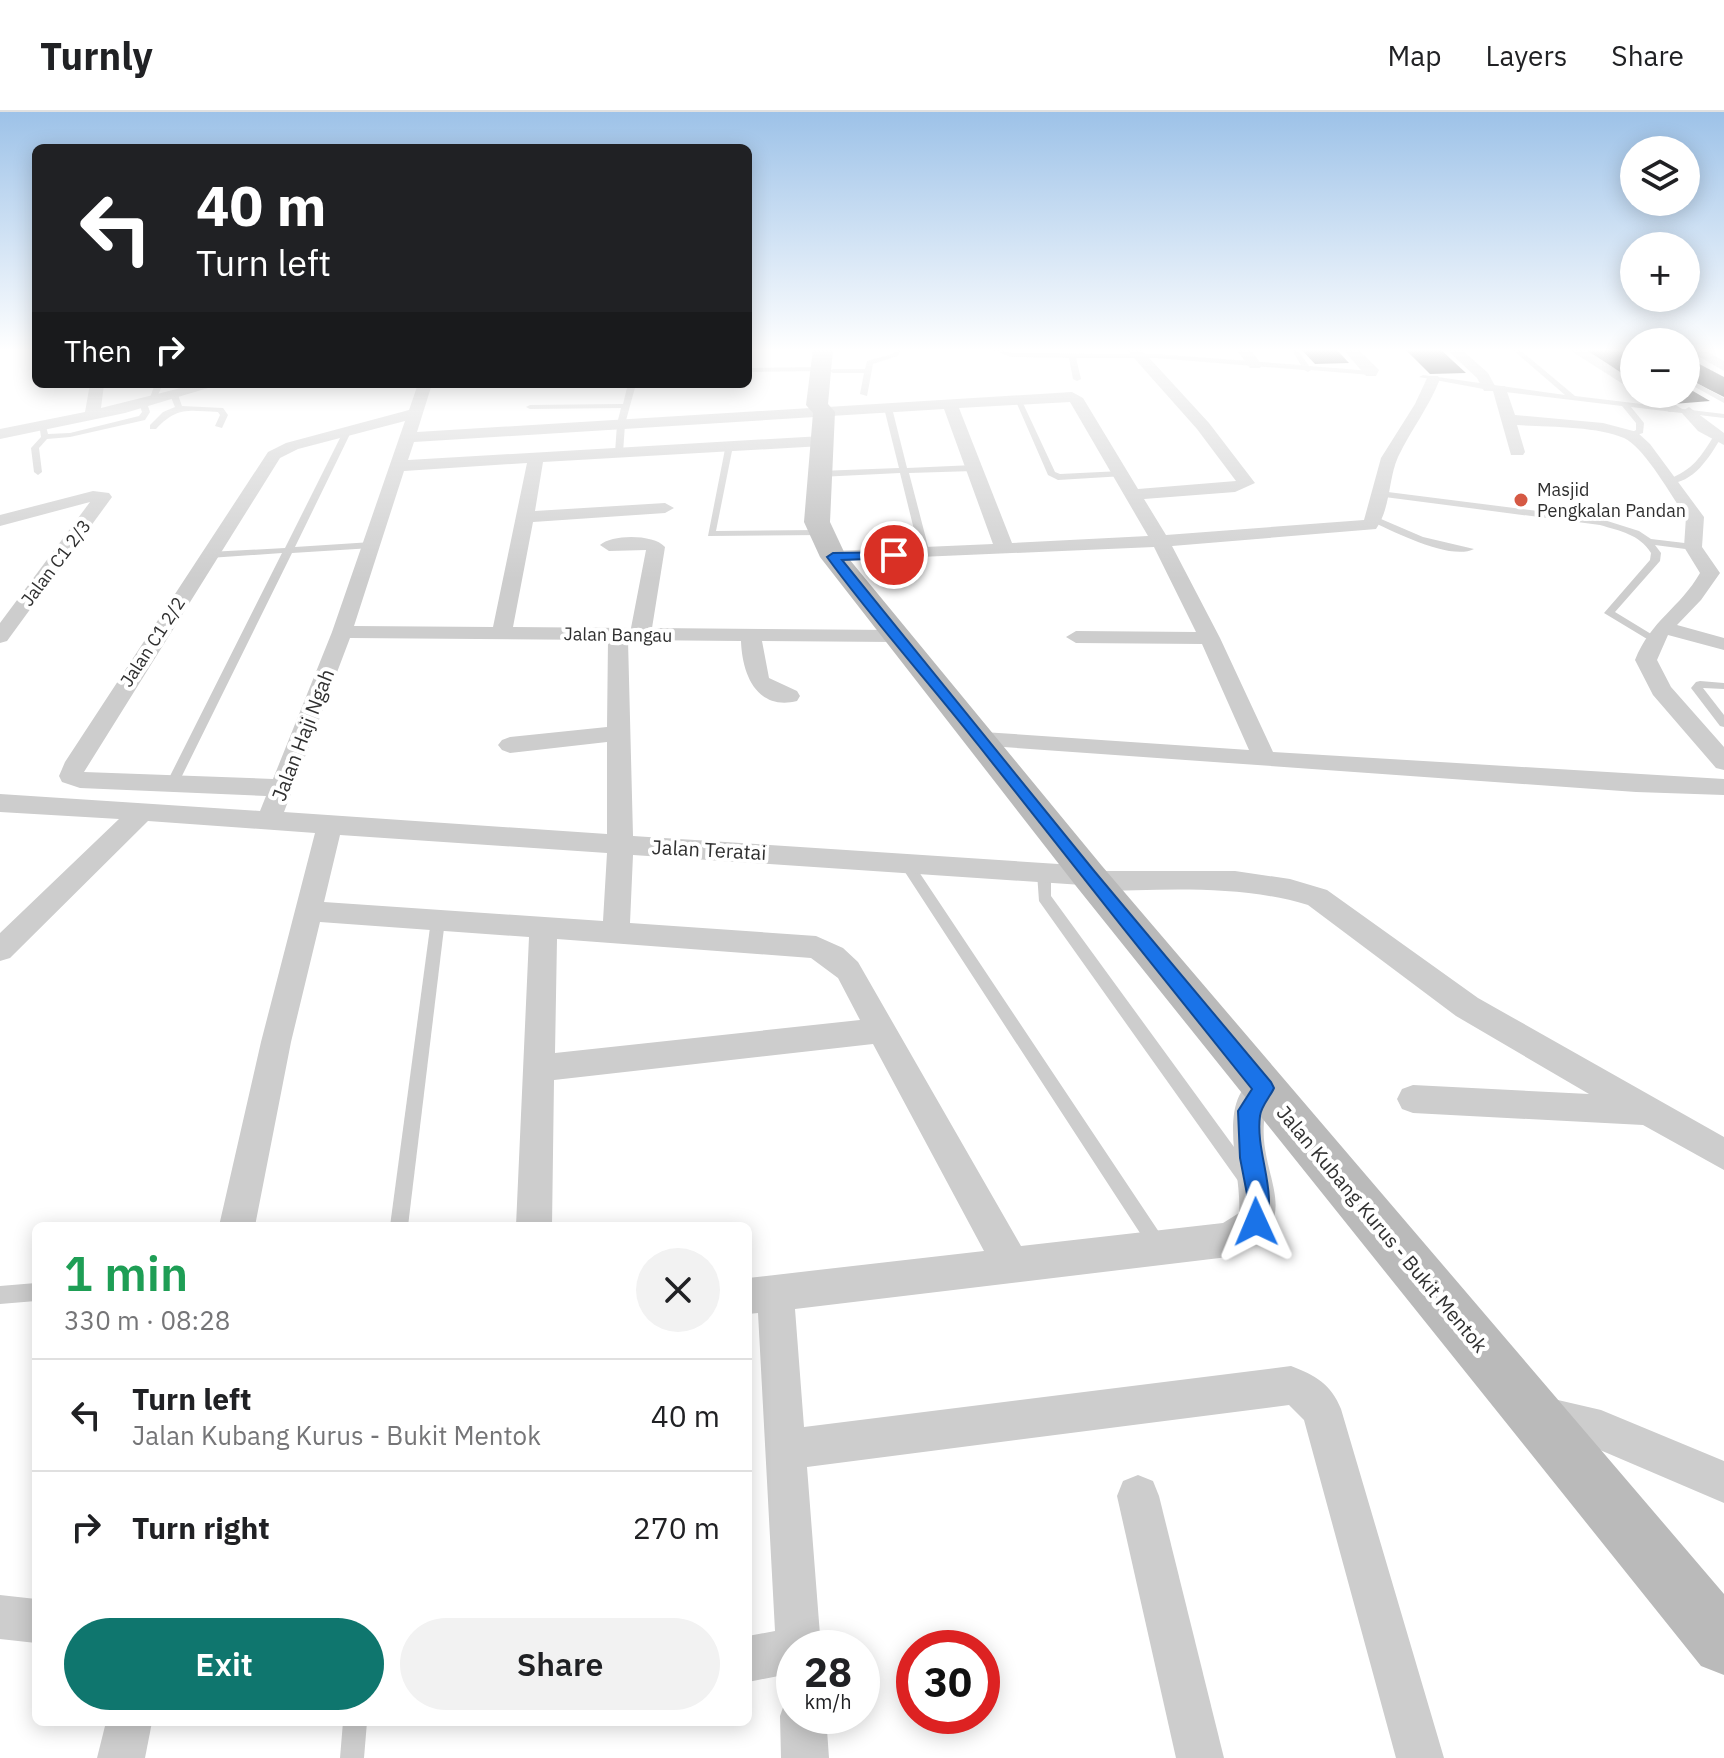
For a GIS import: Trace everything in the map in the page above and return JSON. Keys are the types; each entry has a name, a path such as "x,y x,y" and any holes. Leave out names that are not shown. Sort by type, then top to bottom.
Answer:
{"main road":[{"path":"824,426 826,545"},
{"name":"Jalan Kubang Kurus - Bukit Mentok","path":"826,545 894,636 983,740 1091,878 1724,1643"}],"street":[{"path":"0,434 43,431 58,426"},
{"name":"Jalan C1 2/2","path":"283,788 80,780 71,776 73,768 274,455 292,446 347,432 404,426"},
{"name":"Jalan Haji Ngah","path":"330,825 269,820 342,632 412,426"},
{"path":"399,466 729,446 773,426"},
{"path":"958,426 1005,550"},
{"path":"1092,426 1160,541 1210,638 1264,758"},
{"path":"1133,495 1235,487 1246,483 1203,426"},
{"path":"826,545 925,554 1160,541 1371,522 1389,458 1409,426"},
{"path":"1509,426 1517,452"},
{"path":"1580,426 1631,435 1695,517 1693,547 1717,573 1657,633 1646,660 1661,690 1724,762"},
{"path":"1704,426 1721,438"},
{"path":"502,633 536,458"},
{"name":"Jalan C1 2/3","path":"0,521 93,496 103,497 0,637"},
{"path":"524,517 665,508"},
{"path":"609,545 651,544 656,547 629,636 620,733 616,933"},
{"name":"Jalan Bangau","path":"342,632 894,636"},
{"path":"1657,633 1724,644"},
{"path":"751,637 752,667 758,682 772,692 789,696"},
{"path":"1076,637 1210,638"},
{"path":"510,745 620,733"},
{"path":"983,740 1636,784 1724,787"},
{"path":"0,803 269,820"},
{"path":"0,950 142,812"},
{"path":"238,1222 307,911 330,825"},
{"name":"Jalan Teratai","path":"330,825 1091,878 1240,882 1289,887 1317,897 1467,1007 1724,1155"},
{"path":"307,911 816,947 833,956 848,970 1011,1264"},
{"path":"534,1222 543,927"},
{"path":"540,1068 881,1030"},
{"path":"795,1630 785,1450 761,1294 1228,1240 1256,1222 1258,1194 1251,1158 1249,1111 1264,1088"},
{"path":"1413,1099 1652,1112"},
{"path":"785,1450 1291,1385 1307,1393 1321,1409 1420,1758"},
{"path":"1537,1415 1601,1430 1724,1482"},
{"path":"1138,1496 1200,1758"},
{"path":"0,1617 32,1621"},
{"path":"752,1658 776,1653"},
{"path":"121,1758 128,1726"},
{"path":"804,1734 805,1758"}],"lane":[{"path":"38,472 35,448 43,431 70,435 109,426"},
{"path":"619,453 621,426"},
{"path":"852,426 904,471 974,468"},
{"path":"893,426 925,554"},
{"path":"1029,426 1051,473 1058,477 1121,474"},
{"path":"1631,435 1640,431 1640,426"},
{"path":"172,784 347,432"},
{"path":"1670,482 1685,476 1706,460 1721,438"},
{"path":"729,446 711,534 826,545"},
{"path":"1380,494 1570,517 1621,527 1648,541 1693,547"},
{"path":"1371,522 1444,548 1469,549"},
{"path":"1648,541 1656,553 1655,561 1609,613 1657,633"},
{"path":"209,555 372,545"},
{"path":"1724,686 1700,684 1697,688 1724,723"},
{"path":"906,863 1159,1247"},
{"path":"1044,873 1044,897 1258,1194"},
{"path":"400,1222 438,920"},
{"path":"0,1295 32,1292"},
{"path":"352,1758 355,1726"}],"place":[{"name":"Masjid Pengkalan Pandan","path":"1521,500"}],"route":[{"path":"894,555 833,557 894,636 983,740 1089,876 1264,1088 1249,1111 1251,1158 1258,1194 1256,1222"}]}
